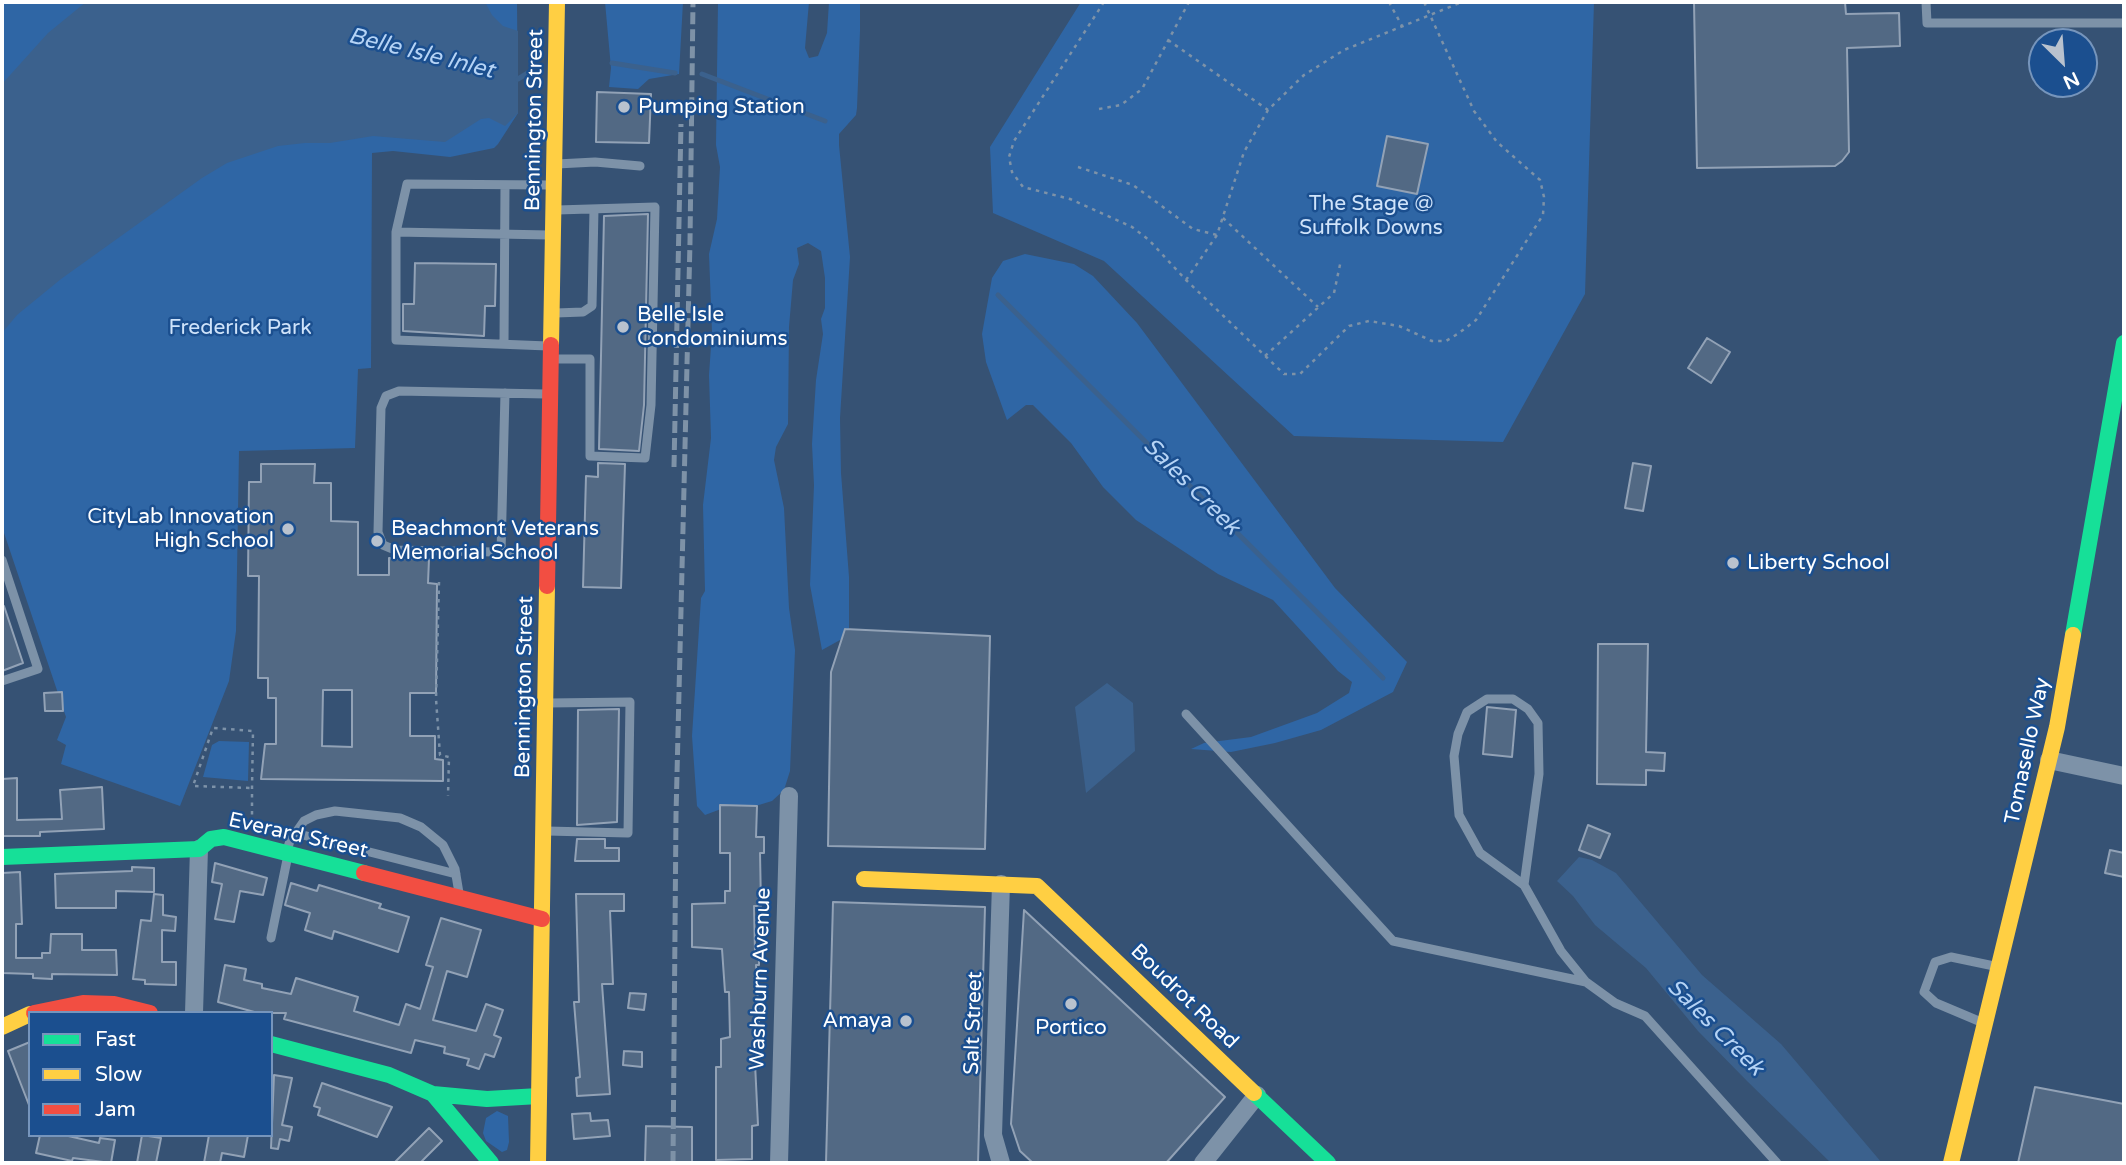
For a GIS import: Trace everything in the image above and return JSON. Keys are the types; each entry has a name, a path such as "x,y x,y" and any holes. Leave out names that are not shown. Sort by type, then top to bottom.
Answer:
{"street":[{"name":"Bennington Street","path":"538,1163 557,2"},
{"name":"Tomasello Way","path":"1951,1163 2049,760 2124,343"},
{"path":"2049,760 2124,776"},
{"name":"Washburn Avenue","path":"779,1163 789,796"},
{"name":"Everard Street","path":"2,857 199,849 211,839 224,837 542,919"},
{"path":"194,1011 199,849"},
{"name":"Boudrot Road","path":"864,879 1037,886 1328,1163"},
{"name":"Salt Street","path":"1001,884 993,1135 1001,1163"},
{"path":"46,1011 83,1003 114,1004 142,1011"},
{"path":"2,1027 28,1016"},
{"path":"273,1045 389,1076 433,1094 487,1099 539,1096"},
{"path":"433,1094 491,1163"},
{"path":"1203,1163 1257,1095"}],"lane":[{"path":"1926,2 1927,23 2124,23"},
{"path":"555,164 595,162 640,166"},
{"path":"555,185 407,184 396,232 396,340 504,344 590,359 590,456 645,458 651,405 656,207 555,210"},
{"path":"504,344 505,185"},
{"path":"554,313 583,312 592,306 594,209"},
{"path":"396,232 555,235"},
{"path":"548,553 392,550 381,542 378,532 381,408 384,398 399,391 552,394"},
{"path":"501,552 505,393"},
{"path":"2,560 38,669 2,681"},
{"path":"1524,885 1539,774 1538,723 1528,709 1513,699 1487,699 1467,712 1458,734 1454,756 1458,815 1479,853 1524,885 1560,951 1586,982 1615,1003 1645,1016 1777,1163"},
{"path":"544,831 628,833 631,702 546,703"},
{"path":"1186,714 1393,941 1586,982"},
{"path":"271,938 288,853 295,833 304,821 316,815 335,811 400,818 433,835 449,856 456,874 460,898"},
{"path":"295,833 456,874"},
{"path":"1986,1024 1936,1003 1924,992 1936,962 1951,957 2000,968"}],"path":[{"path":"1104,2 1014,141 1009,156 1012,172 1023,187 1070,198 1132,227 1149,240 1186,280 1284,374 1300,374 1349,326 1369,321 1399,326 1432,341 1446,341 1475,320 1543,215 1544,197 1540,180 1497,142 1474,111 1424,2"},
{"path":"1099,109 1121,105 1142,89 1189,2"},
{"path":"1388,2 1402,26"},
{"path":"1186,280 1217,235 1244,152 1268,110 1304,75 1344,50 1462,2"},
{"path":"1168,40 1268,110"},
{"path":"1078,167 1133,185 1193,229 1217,235"},
{"path":"1223,218 1318,307"},
{"path":"1265,356 1334,293 1341,260"},
{"path":"439,582 436,699 440,755 449,757 448,796"},
{"path":"251,830 252,788 253,731 213,728 193,786 252,788"}],"green space":[{"name":"Frederick Park","path":"2,2 517,2 518,113 498,144 494,148 450,157 393,151 372,153 371,368 358,369 355,448 239,451 236,631 229,681 180,806 61,764 66,745 57,740 66,717 2,527"},
{"path":"605,2 683,2 679,74 649,79 638,89 609,87 611,68"},
{"path":"718,2 809,2 805,48 809,58 818,56 827,33 829,2 860,2 860,31 856,115 839,134 850,257 840,418 841,473 849,577 849,635 822,650 810,585 814,485 812,444 816,380 823,334 821,319 825,308 825,278 821,251 808,243 797,248 799,264 793,280 789,327 788,424 776,447 774,460 784,508 789,608 795,650 790,771 784,790 772,801 749,808 729,806 705,815 697,806 692,736 701,598 705,591 703,505 711,438 709,375 712,332 709,254 717,219 720,167 716,145"},
{"name":"The Stage @ Suffolk Downs","path":"1081,2 1594,2 1585,294 1503,442 1294,436 1104,261 993,213 990,147"},
{"path":"1025,254 1074,264 1093,276 1137,323 1335,588 1407,662 1393,692 1321,730 1275,743 1231,752 1191,749 1204,743 1251,737 1317,713 1349,693 1352,682 1338,671 1273,600 1218,574 1136,520 1103,487 1071,443 1033,405 1026,405 1007,420 986,362 982,334 992,278 1003,261"},
{"path":"219,741 249,742 248,781 203,777 212,745"},
{"path":"497,1111 508,1116 509,1142 507,1150 502,1152 486,1141 483,1133 486,1118"}],"water":[{"name":"Belle Isle Inlet","path":"86,2 485,2 492,15 503,26 518,31 518,113 505,126 489,118 481,119 445,142 373,136 330,143 278,146 227,163 61,279 17,315 2,333 2,84 48,33"},
{"path":"1107,683 1133,703 1135,751 1086,793 1075,707"},
{"path":"1579,857 1592,860 1616,873 1702,975 1781,1044 1882,1163 1831,1163 1747,1081 1698,1031 1646,968 1595,925 1573,896 1557,881"}],"building":[{"path":"1694,2 1845,2 1846,14 1899,13 1900,46 1847,48 1849,152 1842,161 1835,166 1697,168"},
{"name":"Pumping Station","path":"597,92 651,94 649,143 596,142"},
{"path":"1387,136 1428,144 1417,194 1377,186"},
{"name":"Belle Isle Condominiums","path":"648,214 644,405 639,451 599,449 604,216"},
{"path":"415,263 496,264 495,306 485,306 484,336 403,331 403,304 414,304"},
{"path":"1707,338 1730,352 1711,383 1688,368"},
{"path":"598,463 625,464 621,588 583,587 586,476 598,477"},
{"path":"1633,463 1651,466 1643,511 1625,508"},
{"path":"261,464 315,464 314,483 331,483 331,521 358,522 358,575 389,575 389,558 429,559 428,583 437,584 436,693 410,693 410,736 435,736 435,759 443,760 443,781 261,779 265,744 276,744 276,698 268,698 268,678 258,678 259,576 248,576 249,482 261,482","holes":["323,690 352,690 352,747 322,746"]},
{"path":"2,606 23,663 2,671"},
{"path":"845,629 990,636 985,849 828,846 831,672"},
{"path":"1598,644 1648,644 1646,752 1665,753 1664,771 1646,770 1646,785 1597,784"},
{"path":"62,692 63,711 45,711 44,693"},
{"path":"1487,707 1516,710 1512,757 1483,754"},
{"path":"619,709 617,822 577,825 578,710"},
{"path":"17,778 17,820 62,819 60,790 102,787 104,829 40,832 40,836 2,836 2,779"},
{"path":"720,805 757,806 756,837 764,837 764,853 760,853 761,906 754,906 755,952 759,952 759,965 756,965 759,1022 753,1022 758,1125 752,1126 752,1159 716,1160 716,1067 721,1067 721,1039 730,1037 729,992 725,992 722,949 692,947 692,904 725,903 725,891 730,891 730,853 720,853"},
{"path":"1588,825 1610,834 1600,858 1579,850"},
{"path":"577,839 605,839 605,848 619,848 619,861 575,861"},
{"path":"2110,850 2124,853 2124,877 2105,873"},
{"path":"215,863 267,878 263,895 240,891 234,922 215,919 222,884 212,882"},
{"path":"132,867 154,868 154,892 116,891 116,908 56,908 55,874 132,871"},
{"path":"20,872 22,924 16,924 16,958 42,958 42,953 50,953 51,934 82,934 82,950 116,950 117,975 52,974 52,979 33,978 33,974 2,973 2,873"},
{"path":"291,883 317,891 319,885 381,904 379,908 409,917 398,952 334,931 332,939 305,930 310,913 285,905"},
{"path":"154,894 163,895 163,915 176,917 175,931 162,930 162,962 176,962 176,985 145,984 145,980 133,979 141,920 151,921"},
{"path":"576,894 624,894 624,911 610,911 613,984 602,984 610,1094 577,1096 576,1078 580,1077 574,1002 579,1002"},
{"name":"Amaya","path":"833,902 985,907 978,1163 826,1163"},
{"name":"Portico","path":"1024,910 1225,1097 1166,1163 1033,1163 1020,1151 1011,1124"},
{"path":"441,918 481,930 467,977 447,971 433,1020 476,1031 486,1004 503,1010 494,1035 501,1038 494,1057 485,1054 479,1069 467,1065 469,1059 444,1053 445,1047 415,1040 411,1053 284,1019 286,1013 251,1011 218,1002 225,965 246,969 244,980 262,984 262,988 291,994 296,978 358,997 354,1011 399,1025 406,1004 420,1009 433,967 426,965"},
{"path":"630,993 646,994 644,1010 628,1008"},
{"path":"28,1043 28,1102 8,1051"},
{"path":"624,1051 642,1052 642,1067 623,1065"},
{"path":"274,1075 292,1078 282,1125 292,1127 289,1141 280,1139 278,1149 271,1148"},
{"path":"322,1083 392,1107 377,1137 318,1115 320,1108 314,1106"},
{"path":"2035,1087 2124,1104 2124,1163 2018,1163"},
{"path":"590,1113 591,1121 608,1120 610,1136 574,1139 572,1114"},
{"path":"646,1126 692,1127 692,1163 645,1163"},
{"path":"429,1128 442,1141 420,1163 394,1163"},
{"path":"40,1137 73,1137 99,1143 100,1138 115,1140 111,1163 73,1158 72,1161 36,1153"},
{"path":"142,1137 161,1138 156,1163 137,1163"},
{"path":"209,1137 248,1137 244,1157 222,1153 220,1163 204,1163"}],"waterway":[{"name":"Sales Creek","path":"612,63 675,73"},
{"name":"Sales Creek","path":"518,79 531,71"},
{"name":"Sales Creek","path":"702,74 825,121"},
{"name":"Sales Creek","path":"998,295 1383,678"}],"railway":[{"path":"673,1163 676,815 693,2"},
{"path":"674,467 681,124"}],"traffic: fast":[{"path":"2073,635 2124,343"},
{"path":"2,857 199,849 211,839 224,837 364,873"},
{"path":"273,1045 389,1075 433,1094 487,1099 539,1096"},
{"path":"1254,1093 1328,1163"},
{"path":"433,1094 491,1163"}],"traffic: slow":[{"path":"551,345 557,2"},
{"path":"538,1163 547,586"},
{"path":"1951,1163 2057,727 2073,635"},
{"path":"864,879 1037,886 1254,1093"},
{"path":"2,1027 28,1015"}],"traffic: jam":[{"path":"547,586 551,345"},
{"path":"364,873 542,919"},
{"path":"44,1011 83,1003 114,1004 142,1011"}],"place":[{"name":"Pumping Station","path":"624,107"},
{"name":"Belle Isle Condominiums","path":"623,327"},
{"name":"CityLab Innovation High School","path":"288,529"},
{"name":"Beachmont Veterans Memorial School","path":"377,541"},
{"name":"Liberty School","path":"1733,563"},
{"name":"Portico","path":"1071,1004"},
{"name":"Amaya","path":"906,1021"}]}
